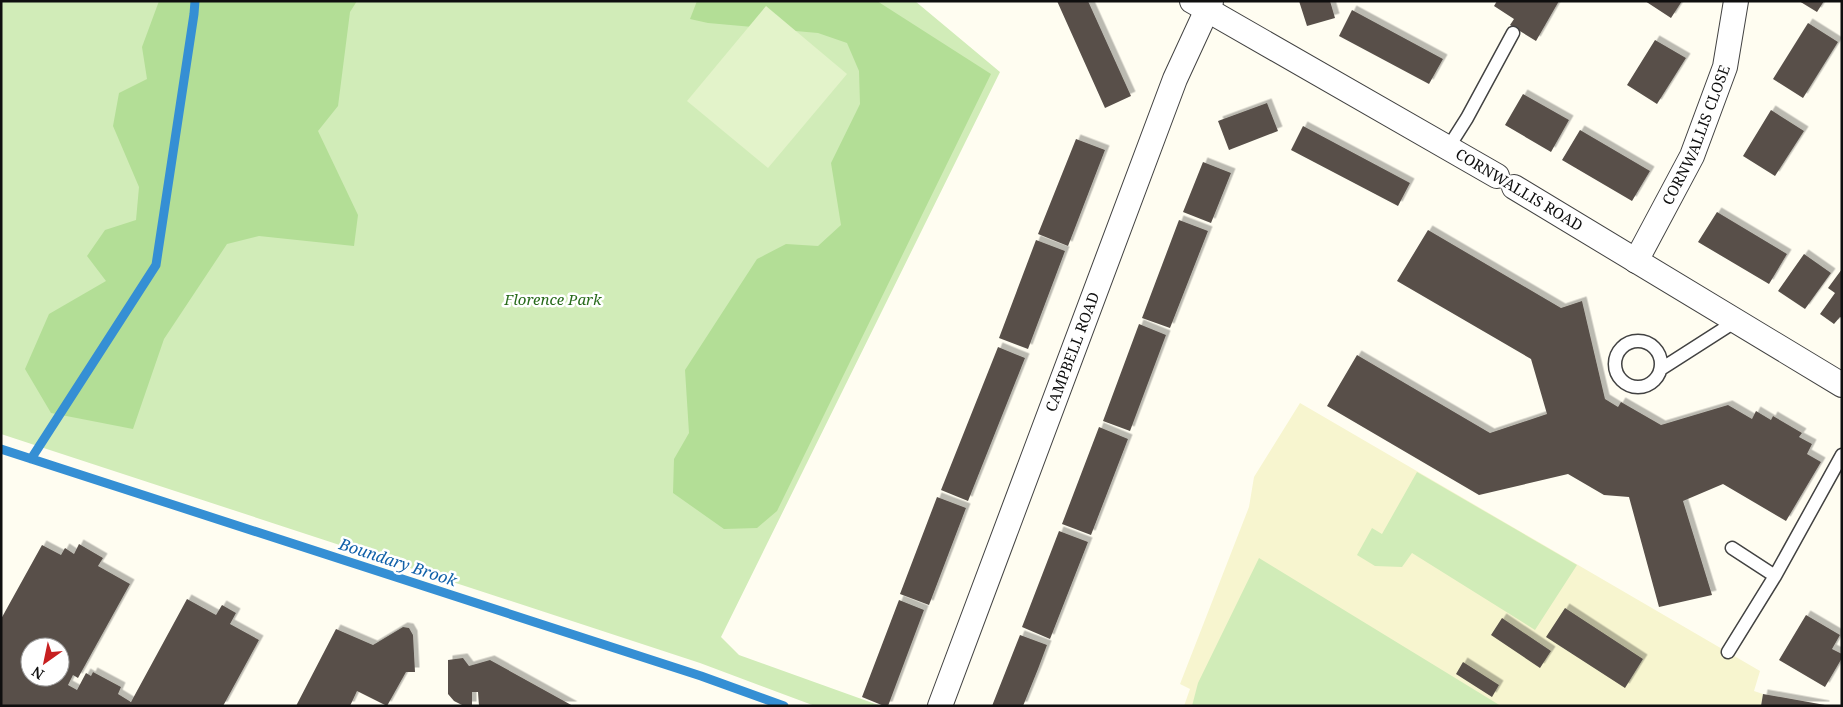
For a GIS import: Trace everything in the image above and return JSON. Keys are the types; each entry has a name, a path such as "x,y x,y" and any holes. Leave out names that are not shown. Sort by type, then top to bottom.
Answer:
{"street":[{"name":"CORNWALLIS CLOSE","path":"1636,261 1692,156 1725,67 1736,1"},
{"name":"CORNWALLIS ROAD","path":"1203,4 1506,181 1842,385"},
{"name":"CAMPBELL ROAD","path":"940,706 1203,4"}],"lane":[{"path":"1448,148 1467,118 1513,33"},
{"path":"1661,369 1736,321"},
{"path":"1728,652 1775,576 1842,455"},
{"path":"1732,548 1775,576"}],"shaded area":[{"path":"1300,403 1760,671 1754,691 1763,694 1761,706 1184,706 1190,689 1180,684 1249,507 1254,477"}],"green space":[{"name":"Florence Park","path":"1,1 915,1 1000,72 721,637 739,655 881,706 815,706 700,663 1,434"},
{"path":"159,1 357,1 350,12 338,106 318,131 358,215 354,246 259,236 227,244 164,339 133,429 51,413 25,369 49,314 106,281 87,256 105,230 136,220 139,187 113,126 119,93 147,79 142,47"},
{"path":"697,1 877,1 991,74 777,511 757,528 724,529 673,493 674,459 689,433 685,370 757,259 786,244 818,246 841,225 831,163 860,104 859,71 847,43 818,33 708,23 690,19"},
{"path":"766,6 847,74 768,168 687,101"},
{"path":"1417,472 1577,565 1535,630 1412,553 1402,567 1375,566 1357,555 1372,528 1382,534"},
{"path":"1259,558 1501,706 1192,706 1198,683"}],"building":[{"path":"1057,1 1088,1 1131,96 1105,108"},
{"path":"1299,1 1330,1 1335,18 1307,26"},
{"path":"1497,1 1559,1 1536,41 1510,25 1514,19 1494,6"},
{"path":"1645,1 1682,1 1671,18"},
{"path":"1799,1 1824,1 1817,12"},
{"path":"1352,10 1443,59 1429,84 1339,36"},
{"path":"1808,23 1838,42 1803,98 1773,79"},
{"path":"1655,40 1686,58 1657,104 1627,85"},
{"path":"1523,94 1569,120 1551,152 1505,125"},
{"path":"1267,103 1278,131 1229,150 1218,121"},
{"path":"1771,110 1804,131 1775,176 1743,156"},
{"path":"1303,126 1410,183 1398,206 1291,150"},
{"path":"1580,130 1650,171 1632,201 1562,160"},
{"path":"1076,139 1105,150 1068,246 1038,234"},
{"path":"1203,162 1231,173 1211,223 1183,212"},
{"path":"1717,212 1787,254 1769,284 1698,242"},
{"path":"1179,220 1208,231 1170,328 1142,318"},
{"path":"1428,230 1561,308 1582,301 1605,399 1618,407 1621,402 1661,425 1728,405 1752,419 1756,411 1771,420 1773,416 1802,433 1799,437 1812,444 1807,454 1821,462 1786,521 1723,484 1683,501 1712,595 1659,607 1629,497 1604,495 1568,474 1479,495 1327,406 1357,355 1490,433 1547,414 1531,359 1397,281"},
{"path":"1036,240 1065,251 1028,349 999,338"},
{"path":"1804,254 1831,273 1805,309 1778,291"},
{"path":"1842,269 1842,318 1840,317 1834,324 1820,314 1835,293 1828,288"},
{"path":"1139,324 1166,335 1130,431 1103,421"},
{"path":"998,347 1025,358 968,501 941,490"},
{"path":"1099,427 1128,439 1091,535 1062,524"},
{"path":"937,497 966,508 929,605 900,594"},
{"path":"1059,531 1088,542 1050,639 1022,627"},
{"path":"79,544 103,558 98,566 130,584 78,678 73,675 70,681 70,637 20,637 20,687 70,686 77,690 86,673 91,676 93,672 121,687 118,694 131,702 187,599 216,615 222,605 236,613 230,624 259,640 223,706 1,706 1,619 42,545 61,555 65,548 74,554"},
{"path":"899,600 924,610 888,706 884,706 862,697"},
{"path":"1565,608 1643,659 1625,688 1546,637"},
{"path":"1806,615 1840,635 1832,649 1842,654 1842,658 1825,687 1779,660"},
{"path":"1502,618 1551,651 1540,668 1491,635"},
{"path":"403,627 409,628 413,635 415,672 406,672 387,706 357,691 350,706 296,706 336,629 373,645"},
{"path":"1020,635 1047,645 1038,669 1023,706 992,706"},
{"path":"463,658 469,666 490,660 573,706 479,706 478,692 472,692 472,706 464,706 454,701 448,694 448,660"},
{"path":"1463,662 1499,685 1492,697 1456,674"},
{"path":"1763,694 1825,705 1825,706 1761,706"}],"waterway":[{"path":"31,459 156,265 195,1"},
{"name":"Boundary Brook","path":"1,449 701,676 784,706"}]}
